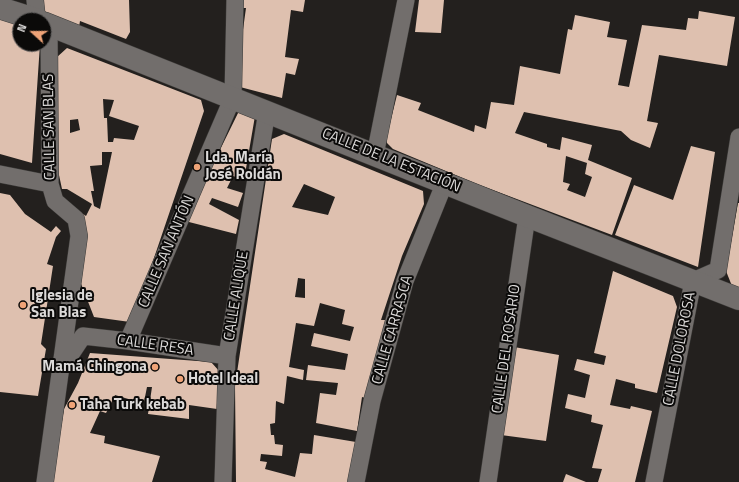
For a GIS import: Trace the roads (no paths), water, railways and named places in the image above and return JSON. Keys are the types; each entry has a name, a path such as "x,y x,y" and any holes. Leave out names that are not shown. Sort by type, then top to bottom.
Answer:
{"street":[{"name":"CALLE SAN ANTÓN","path":"128,341 233,97 235,0"},
{"path":"375,155 406,0"},
{"name":"CALLE DE LA ESTACIÓN","path":"0,8 16,12"},
{"name":"CALLE DE LA ESTACIÓN","path":"52,23 375,155 739,299"},
{"name":"CALLE SAN BLAS","path":"42,52 50,184 55,201 76,219 79,236 45,482"},
{"name":"CALLE ALIQUE","path":"224,482 227,356 267,111"},
{"name":"CALLE DOLOROSA","path":"654,482 693,281 718,270 739,137"},
{"path":"0,174 50,184"},
{"name":"CALLE CARRASCA","path":"356,482 372,401 406,281 445,182"},
{"name":"CALLE DEL ROSARIO","path":"488,482 527,216"},
{"name":"CALLE RESA","path":"71,354 83,336 128,341 227,356"}],"place":[{"name":"Lda. María José Roldán","path":"197,167"},
{"name":"Iglesia de San Blas","path":"23,305"},
{"name":"Mamá Chingona","path":"155,367"},
{"name":"Hotel Ideal","path":"180,379"},
{"name":"Taha Turk kebab","path":"72,405"}]}
